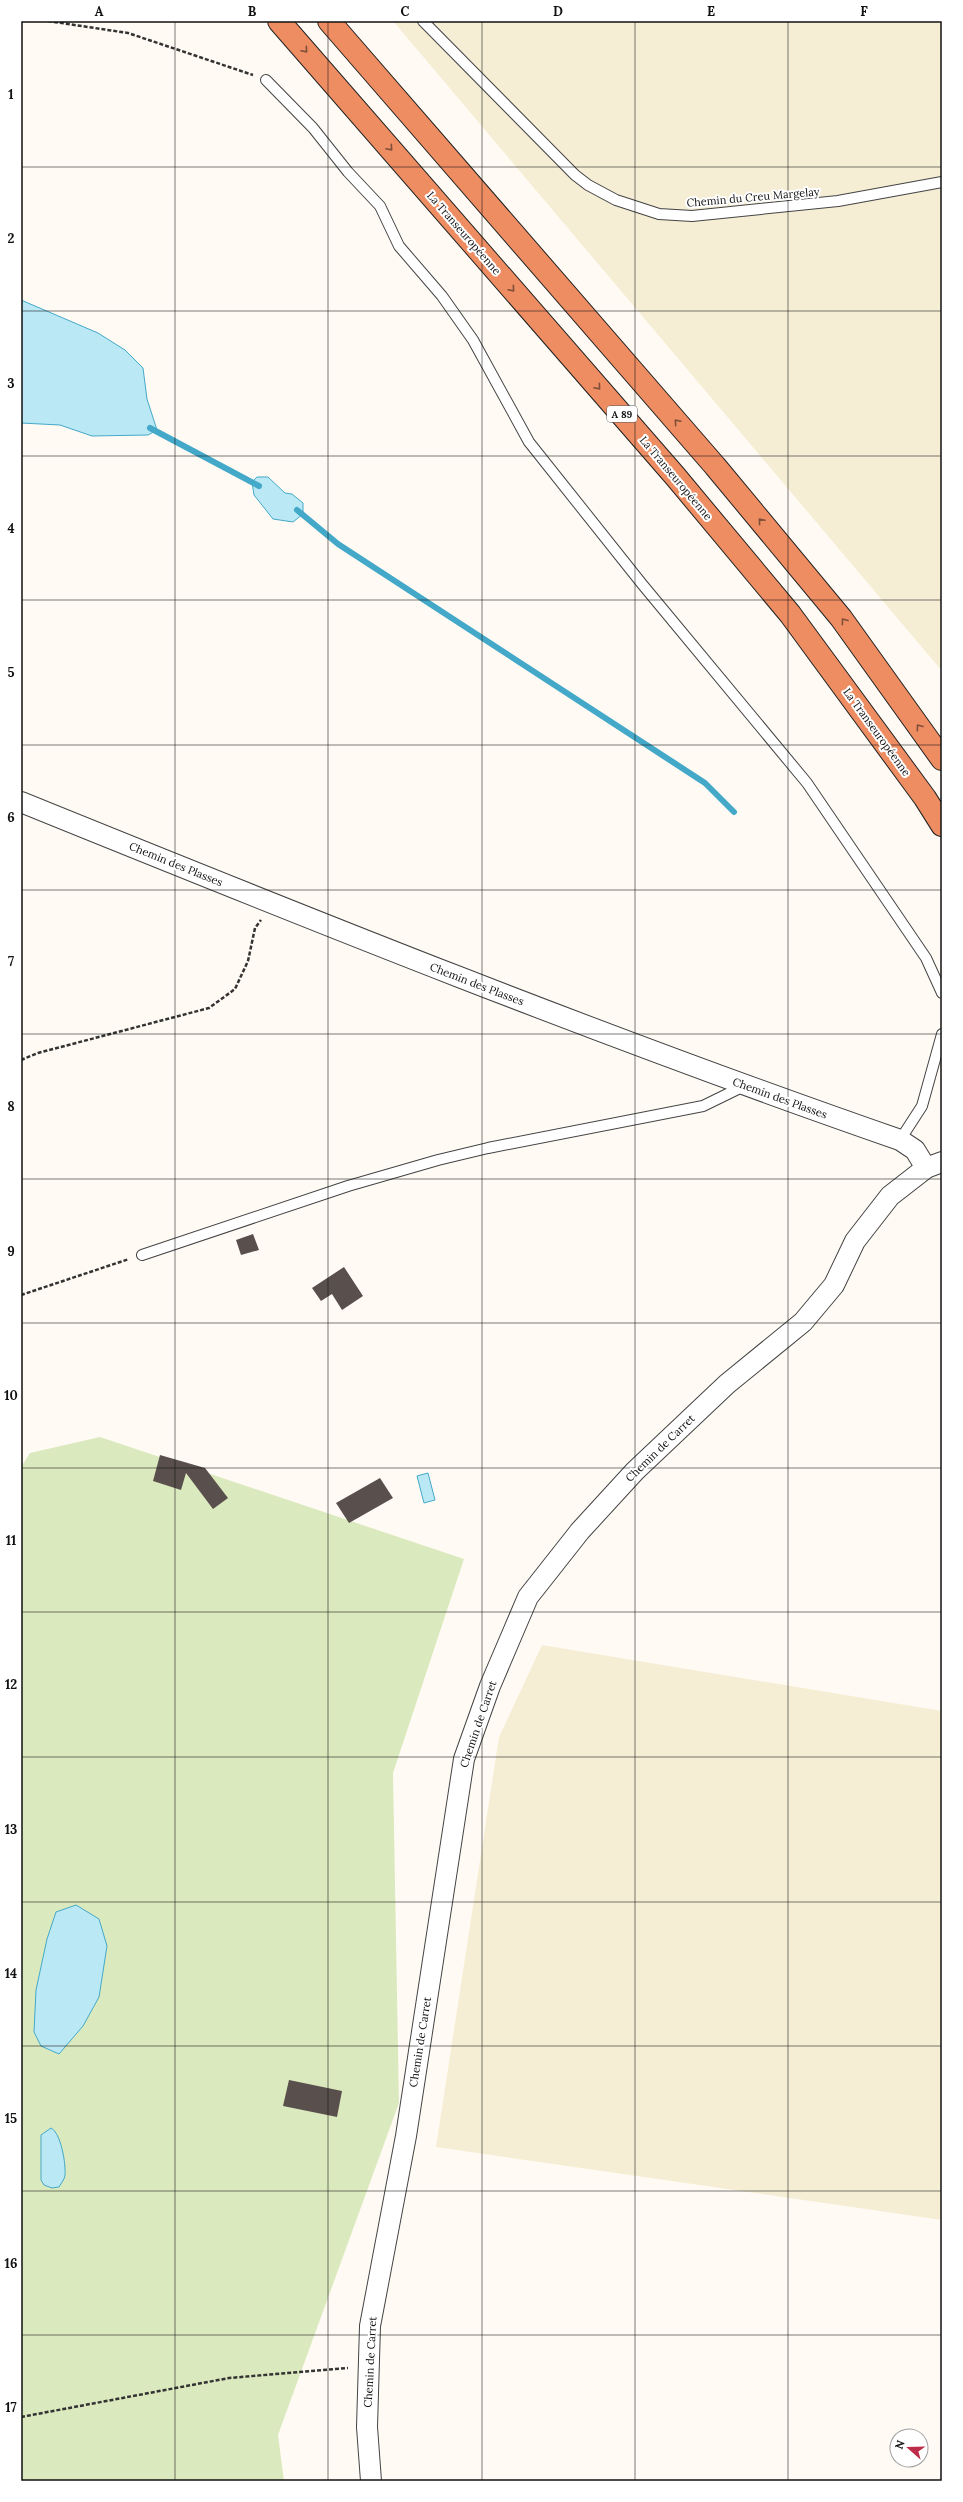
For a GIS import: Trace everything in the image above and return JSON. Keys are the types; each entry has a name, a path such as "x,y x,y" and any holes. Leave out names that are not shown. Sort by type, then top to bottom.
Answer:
{"highway":[{"name":"La Transeuropéenne","path":"279,21 675,476 785,608 925,798 942,825"},
{"path":"329,21 725,478 841,618 942,759"}],"street":[{"name":"Chemin des Plasses","path":"21,802 444,972 744,1086 900,1140 916,1150 934,1165"},
{"name":"Chemin de Carret","path":"371,2481 367,2427 370,2326 406,2136 464,1759 490,1686 528,1597 580,1530 635,1470 726,1384 803,1322 834,1285 855,1241 890,1196 934,1165"}],"lane":[{"name":"Chemin du Creu Margelay","path":"423,21 575,175 599,191 644,210 659,214 692,216 838,201 942,182"},
{"path":"266,80 313,128 348,172 380,206 399,246 442,296 473,340 529,442 642,584 807,783 926,958 942,993"},
{"path":"900,1140 922,1106 942,1034"},
{"path":"142,1255 348,1186 401,1171 488,1148 703,1106 744,1086"}],"path":[{"path":"48,21 128,33 266,80"},
{"path":"21,1060 38,1053 208,1008 235,989 248,961 256,928 275,905"},
{"path":"21,1295 142,1255"},
{"path":"21,2416 229,2378 369,2366"}],"shaded area":[{"path":"393,21 942,21 942,671"},
{"path":"542,1645 942,1711 942,2220 436,2147 499,1737"}],"green space":[{"path":"100,1437 464,1559 393,1773 399,2103 278,2435 284,2481 21,2481 21,1467 30,1453"}],"water":[{"path":"21,300 98,333 125,350 143,368 147,399 157,430 148,435 92,436 60,425 21,423"},
{"path":"257,477 268,477 285,493 292,494 303,503 303,514 293,522 273,519 254,495 252,482"},
{"path":"428,1473 435,1500 424,1503 417,1476"},
{"path":"76,1905 99,1919 107,1946 99,1997 83,2026 59,2054 41,2046 34,2032 36,1990 47,1939 56,1912"},
{"path":"51,2128 55,2131 60,2142 64,2157 65,2170 64,2178 59,2187 52,2188 44,2185 41,2180 41,2135"}],"building":[{"path":"253,1234 259,1250 241,1255 236,1240"},
{"path":"344,1267 363,1296 342,1310 332,1294 321,1301 312,1288"},
{"path":"160,1455 205,1468 228,1498 213,1509 186,1473 181,1490 153,1481"},
{"path":"380,1478 393,1498 349,1523 336,1503"},
{"path":"289,2080 342,2091 337,2117 283,2106"}],"waterway":[{"path":"150,428 259,486"},
{"path":"297,510 338,544 705,783 734,812"}]}
